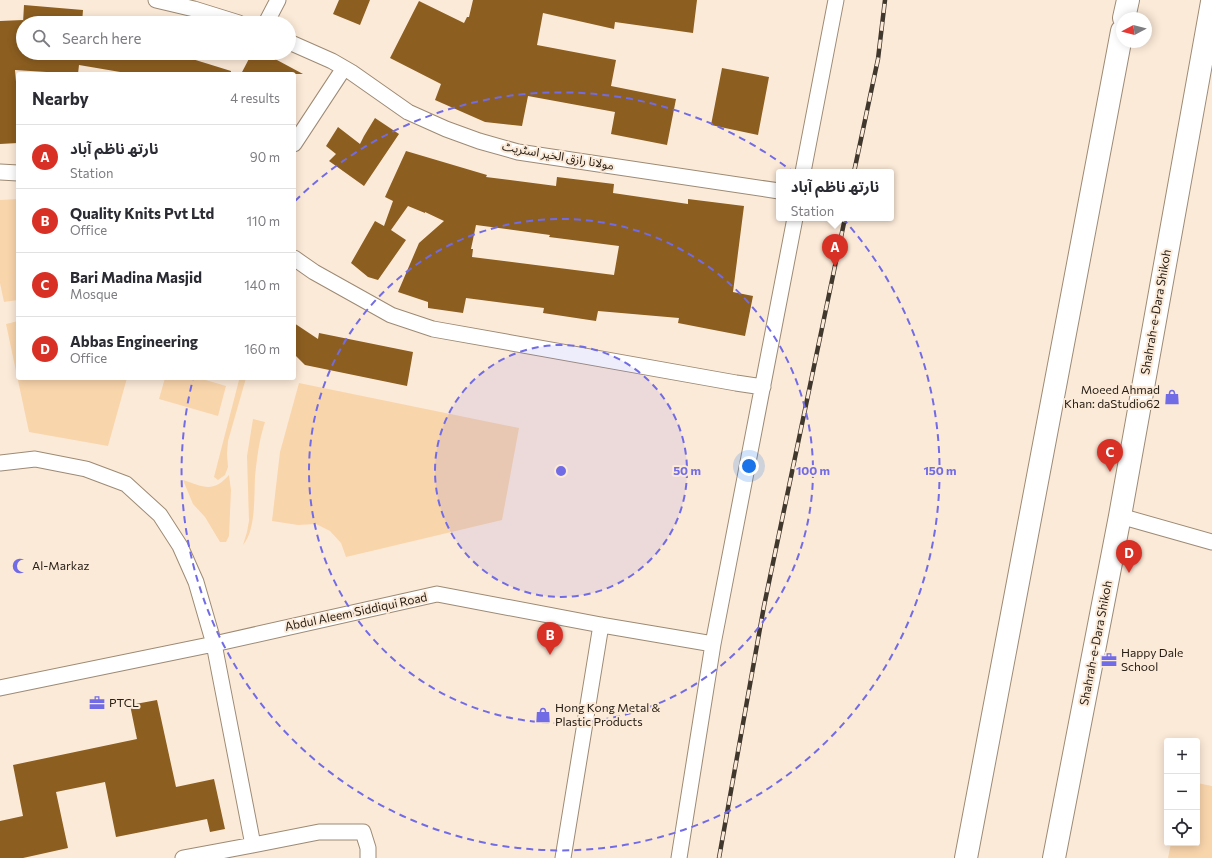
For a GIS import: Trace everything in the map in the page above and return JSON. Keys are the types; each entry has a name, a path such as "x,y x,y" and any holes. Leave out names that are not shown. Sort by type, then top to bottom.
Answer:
{"main road":[{"path":"1125,12 1128,0"},
{"name":"Shahrah-e-Dara Shikoh","path":"1054,858 1205,86 1212,2"},
{"path":"966,858 1119,48"}],"street":[{"path":"156,0 216,16"},
{"path":"270,16 278,0"},
{"path":"804,169 836,0"},
{"name":"مولانا رازق الخیر اسٹریٹ","path":"296,45 332,60 408,112 446,129 479,141 518,152 776,191"},
{"path":"296,141 344,68"},
{"path":"0,172 16,172"},
{"path":"679,858 713,644 794,221"},
{"path":"296,259 314,272 391,315 433,329 763,387"},
{"path":"0,463 35,459 86,469 126,484 160,515 180,546 196,582 214,644 253,844"},
{"path":"1120,516 1212,542"},
{"name":"Abdul Aleem Siddiqui Road","path":"0,688 214,644 437,594 601,625 713,644"},
{"path":"563,858 601,625"},
{"path":"183,858 319,832 363,832 368,848 368,858"}],"shaded area":[{"path":"16,199 16,300 4,302 0,283 0,200"},
{"path":"16,322 16,371 6,324"},
{"path":"18,380 126,380 108,446 29,432"},
{"path":"164,380 206,380 226,386 218,416 159,399"},
{"path":"239,380 245,380 228,441 228,467 225,475 218,480 214,477"},
{"path":"299,383 519,428 502,520 346,557 341,543 330,531 316,524 298,525 272,521 280,452"},
{"path":"253,419 265,422 260,442 255,477 254,512 250,531 243,545 249,521 247,456"},
{"path":"229,475 231,490 229,536 226,542 220,542 205,517 193,504 183,480 208,487 218,484"},
{"path":"1200,784 1212,786 1212,858 1168,858 1170,846 1200,846"}],"building":[{"path":"339,0 370,0 360,25 333,14"},
{"path":"473,0 697,0 693,33 615,22 614,29 543,13 537,45 616,60 611,86 676,99 667,145 611,134 615,112 528,96 522,126 485,122 435,100 441,84 390,58 419,1 464,23 467,17 469,17"},
{"path":"24,5 83,10 83,16 23,16"},
{"path":"16,20 16,60 196,60 231,72 120,72 79,65 78,72 15,70 16,143 0,144 0,21"},
{"path":"248,60 277,60 303,74 296,74 296,72 242,72"},
{"path":"722,68 769,77 758,135 711,125"},
{"path":"375,118 399,134 364,186 329,161 336,154 326,146 338,127 360,144"},
{"path":"406,151 487,175 486,177 556,186 557,177 614,184 613,193 688,204 688,199 744,206 733,292 753,296 745,336 678,323 679,318 598,311 596,321 543,313 544,308 466,298 463,313 428,308 428,302 398,292 419,243 444,221 408,206 391,230 406,240 378,280 368,277 351,263 375,221 384,226 393,201 385,197","holes":["476,225 550,235 549,237 619,246 614,275 472,257 473,249 471,249"]},
{"path":"296,324 318,339 319,333 413,352 407,386 305,365 296,356"},
{"path":"157,700 176,787 214,779 225,829 210,832 207,819 116,837 105,782 56,792 68,848 23,858 0,858 0,821 23,816 13,765 137,739 130,705"}],"railway":[{"path":"855,169 878,59 885,0"},
{"path":"719,858 764,606 844,221"}],"place":[{"name":"نارتھ ناظم آباد","path":"835,267"},
{"name":"Moeed Ahmad Khan: daStudio62","path":"1172,397"},
{"name":"Bari Madina Masjid","path":"1110,472"},
{"name":"Al-Markaz","path":"20,566"},
{"name":"Abbas Engineering","path":"1129,573"},
{"name":"Quality Knits Pvt Ltd","path":"550,655"},
{"name":"Happy Dale School","path":"1109,660"},
{"name":"PTCL","path":"97,703"},
{"name":"Hong Kong Metal & Plastic Products","path":"543,715"}]}
